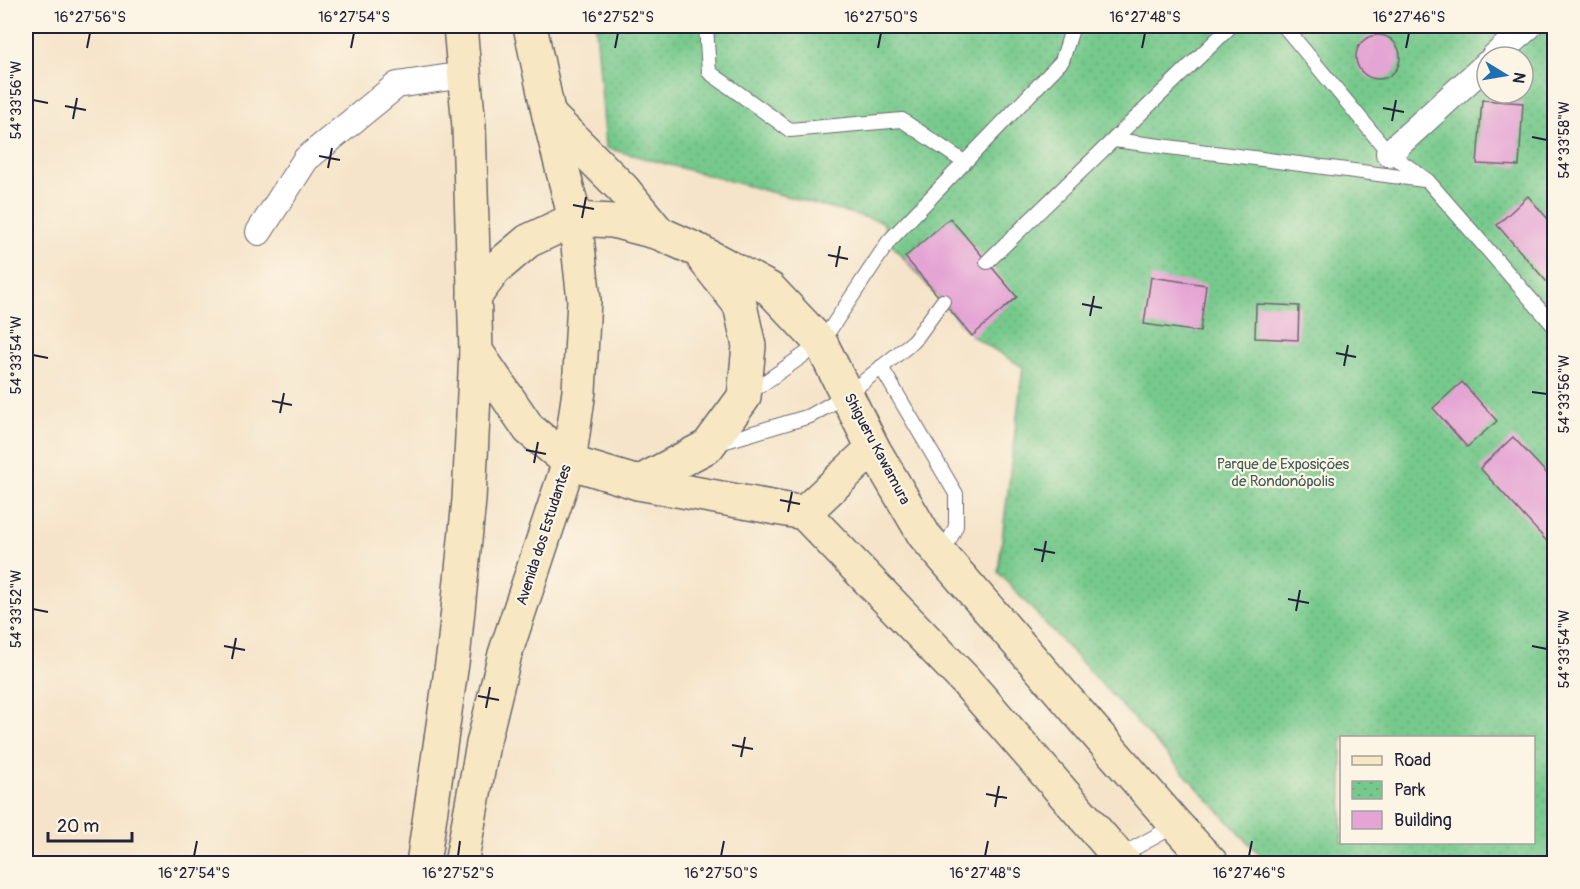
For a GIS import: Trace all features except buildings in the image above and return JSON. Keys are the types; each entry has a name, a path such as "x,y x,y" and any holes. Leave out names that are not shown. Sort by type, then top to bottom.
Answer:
{"main road":[{"path":"423,864 454,649 469,500 476,351 469,127 460,26"},
{"name":"Avenida dos Estudantes","path":"461,864 483,744 505,654 569,462 579,391 584,300 575,219 549,116 530,26"},
{"path":"549,116 623,189 659,233"},
{"name":"Shigueru Kawamura","path":"474,297 495,269 528,241 575,219 613,220 659,233 697,250 770,289 822,343 873,448 924,535 1212,864"},
{"path":"638,483 708,446 744,397 749,346 740,305 697,250"},
{"path":"476,351 529,429 569,462 638,483 804,513 965,680 1116,861"},
{"path":"804,513 873,448"}],"street":[{"path":"1508,45 1529,26"},
{"path":"259,232 306,159 397,85 464,75"},
{"path":"1389,153 1475,75"}],"lane":[{"path":"706,26 709,72 790,130 902,120 964,162"},
{"path":"744,397 822,343 889,241 1062,61 1073,26"},
{"path":"987,262 1231,26"},
{"path":"1284,26 1389,153 1428,181 1554,326"},
{"path":"1114,140 1428,181"},
{"path":"708,446 810,416 848,394 914,341 943,301"},
{"path":"881,368 956,494 956,526 942,556"},
{"path":"1116,861 1176,825"}],"green space":[{"name":"Parque de Exposições de Rondonópolis","path":"596,26 1554,26 1554,863 1267,863 998,572 1023,367 972,336 889,241 883,222 606,148"}]}
